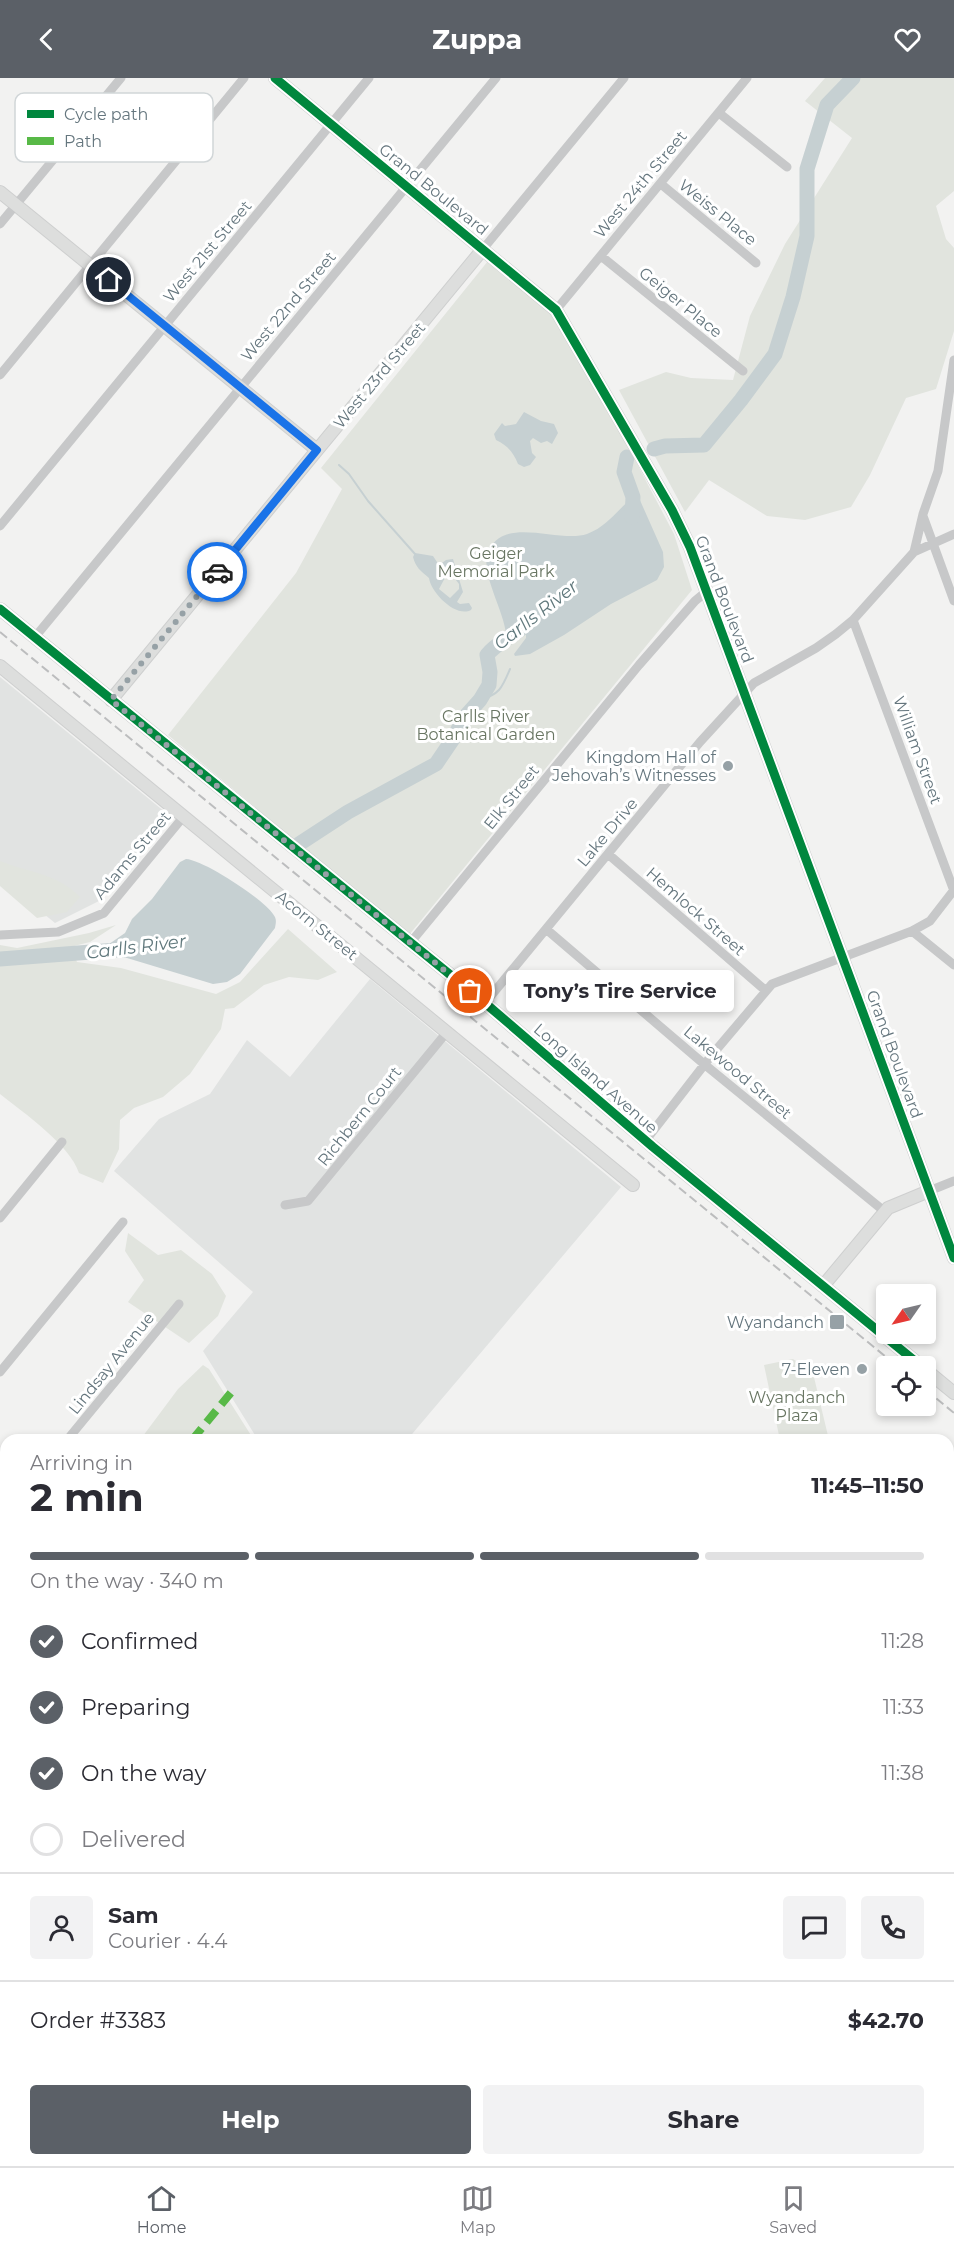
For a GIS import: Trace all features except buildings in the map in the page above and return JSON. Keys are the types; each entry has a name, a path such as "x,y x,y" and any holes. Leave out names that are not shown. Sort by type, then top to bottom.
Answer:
{"street":[{"path":"108,93 121,78"},
{"path":"213,116 244,78"},
{"name":"Grand Boulevard","path":"275,78 556,310 675,515 707,591 954,1258"},
{"name":"West 21st Street","path":"0,526 369,78"},
{"name":"West 22nd Street","path":"35,637 496,78"},
{"name":"West 23rd Street","path":"111,700 624,78"},
{"name":"West 24th Street","path":"556,310 747,78"},
{"path":"719,113 787,167"},
{"path":"0,224 51,162"},
{"path":"0,375 175,162"},
{"name":"Weiss Place","path":"661,184 756,263"},
{"path":"0,192 317,450"},
{"name":"Geiger Place","path":"601,256 743,371"},
{"path":"914,552 923,513 938,471 950,426 954,360"},
{"path":"923,513 954,601"},
{"name":"Lake Drive","path":"485,1003 700,742 754,683 816,648 853,620 914,552 954,534"},
{"name":"Elk Street","path":"411,942 639,665 695,601 707,591"},
{"name":"Long Island Avenue","path":"0,609 411,942 646,1140 909,1356"},
{"name":"William Street","path":"853,620 954,890"},
{"name":"Acorn Street","path":"0,666 633,1185"},
{"name":"Adams Street","path":"0,935 58,932 104,912 184,816"},
{"name":"Hemlock Street","path":"608,854 765,990"},
{"path":"646,1140 765,990 775,982 912,931 930,921 954,890"},
{"name":"Lakewood Street","path":"546,929 704,1064 884,1211"},
{"path":"912,931 954,965"},
{"name":"Richbern Court","path":"285,1206 308,1201 447,1032"},
{"path":"0,1218 62,1142"},
{"path":"823,1286 884,1211 954,1181"},
{"path":"0,1372 123,1222"},
{"name":"Lindsay Avenue","path":"72,1434 178,1304"},
{"path":"936,1379 954,1394"}],"shaded area":[{"path":"0,677 171,817 99,901 55,923 0,878"},
{"path":"370,979 621,1187 412,1434 254,1434 203,1351 253,1292 114,1171 159,1119 210,1094 247,1040 290,1077"}],"green space":[{"path":"825,78 954,78 954,191 936,206 946,239 954,248 954,331 936,389 906,398 870,475 851,507 805,520 767,516 709,480 685,512 619,390 666,372 691,378 733,380 750,316 785,244 852,138 805,101"},
{"name":"Geiger Memorial Park","path":"492,256 556,310 674,534 692,590 409,935 168,735 296,573 342,489 321,468"},
{"path":"0,861 52,878 80,897 67,912 37,918 0,886"},
{"path":"116,925 90,942 70,947 77,962 121,968 216,994 240,982 288,929 337,972 318,980 289,977 264,985 234,1008 225,1009 221,1029 190,1074 163,1097 134,1108 120,1120 119,1149 103,1183 79,1173 74,1162 56,1141 0,1094 0,945 17,948"},
{"path":"128,1233 158,1255 181,1250 212,1274 226,1296 218,1316 189,1343 128,1302 144,1280 125,1251"},
{"name":"Wyandanch Plaza","path":"793,1359 813,1373 828,1434 779,1434 764,1365"},
{"path":"203,1365 209,1369 250,1434 144,1434 178,1389"}],"water":[{"path":"524,412 541,421 554,424 558,433 552,444 547,441 541,443 533,438 530,441 532,453 536,457 530,465 524,467 518,464 507,447 496,440 494,434 502,423 505,426 516,424"},
{"path":"633,497 639,498 663,552 664,567 657,580 611,604 530,654 515,656 514,654 526,638 526,633 521,630 510,643 506,641 504,622 488,576 487,557 493,544 503,536 516,533 575,536 587,534 607,522"},
{"path":"415,553 433,556 439,565 446,560 453,559 463,592 457,602 469,603 471,610 465,612 445,603 434,590 429,578 417,566 413,557","holes":["450,564 452,575 459,584 459,589 450,598 439,589 447,574 447,566"]},
{"path":"186,859 206,866 232,881 258,899 275,917 275,928 240,974 227,982 213,984 127,958 96,953 125,933 132,919 152,899 180,862"}],"waterway":[{"name":"Carlls River","path":"654,449 665,446 704,445 775,354 793,297 807,236 807,169 827,105 853,78"},
{"name":"Carlls River","path":"627,457 624,472 633,497 632,517"},
{"path":"339,465 415,554"},
{"name":"Carlls River","path":"299,844 348,812 436,764 455,736 463,719 480,700 489,685 490,672 487,655 522,628"},
{"path":"480,700 500,689 510,669"},
{"name":"Carlls River","path":"0,959 117,950"}],"railway":[{"path":"0,632 885,1356"},
{"path":"936,1398 954,1413"}],"marked path":[{"path":"197,1434 234,1389"}],"cycle path":[{"path":"275,78 556,310 672,510 690,547 954,1258"},
{"path":"0,609 485,1003 653,1147 909,1356"}],"way so far":[{"path":"217,572 111,700 470,991"}],"place":[{"name":"Kingdom Hall of Jehovah’s Witnesses","path":"728,766"},
{"name":"Tony’s Tire Service","path":"470,991"},
{"name":"Wyandanch","path":"837,1322"},
{"name":"7-Eleven","path":"862,1369"}],"route":[{"path":"109,280 317,450 217,572"}],"park label":[{"name":"Carlls River Botanical Garden","path":"486,725"}]}
